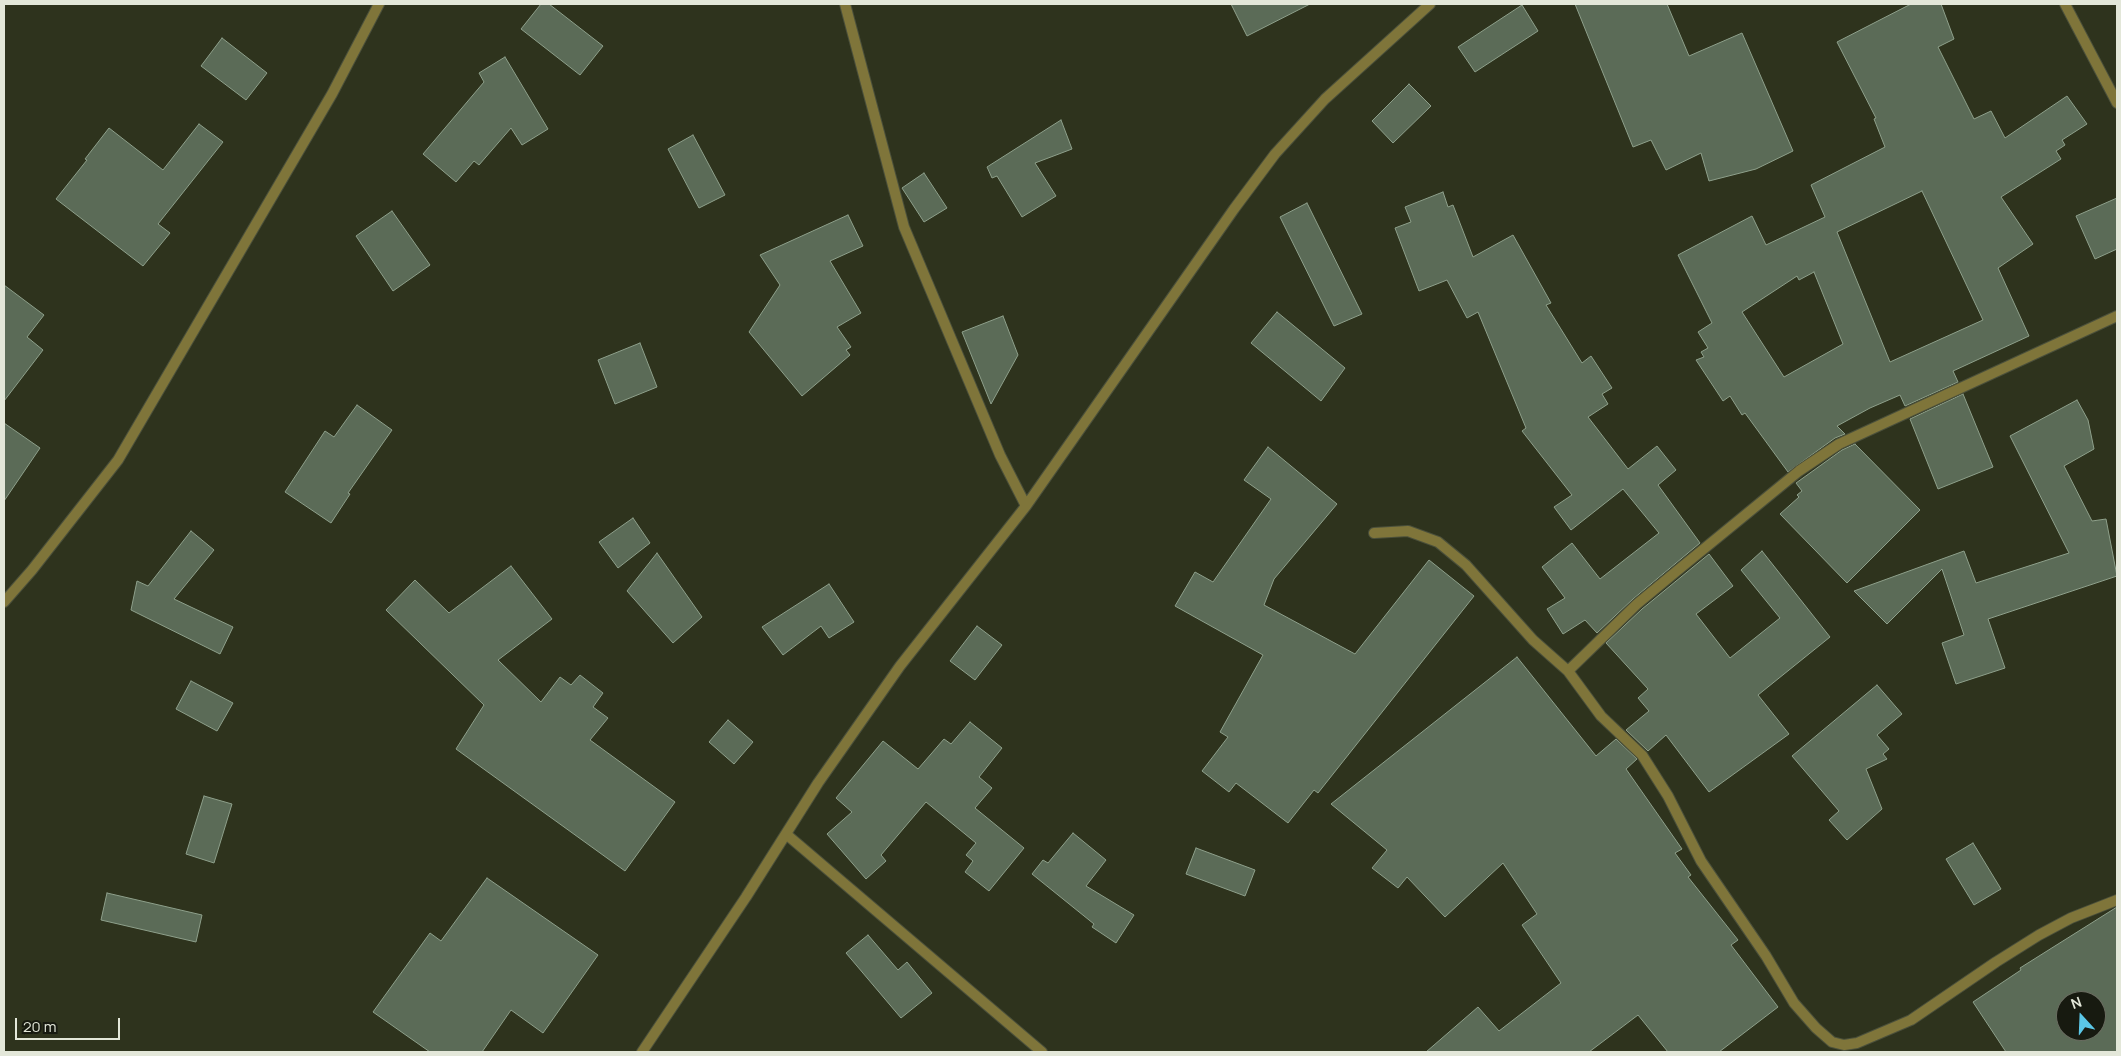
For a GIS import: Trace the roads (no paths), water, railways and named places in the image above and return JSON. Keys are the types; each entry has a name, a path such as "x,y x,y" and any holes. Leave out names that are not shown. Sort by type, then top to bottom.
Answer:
{"street":[{"path":"4,602 32,570 118,460 332,94 379,4"},
{"path":"845,4 904,228 1000,455 1026,506"},
{"path":"642,1052 818,783 900,666 1026,506 1234,209 1275,154 1325,99 1430,4"},
{"path":"2065,4 2117,103"},
{"path":"1568,671 1637,604 1799,471 1839,444 2117,316"},
{"path":"1374,533 1408,531 1438,542 1466,565 1533,640 1568,671 1601,716 1642,755 1668,796 1701,861 1766,956 1794,1003 1816,1028 1832,1042 1844,1045 1856,1043 1911,1020 1996,962 2039,936 2071,918 2117,900"},
{"path":"786,834 1042,1052"}]}
